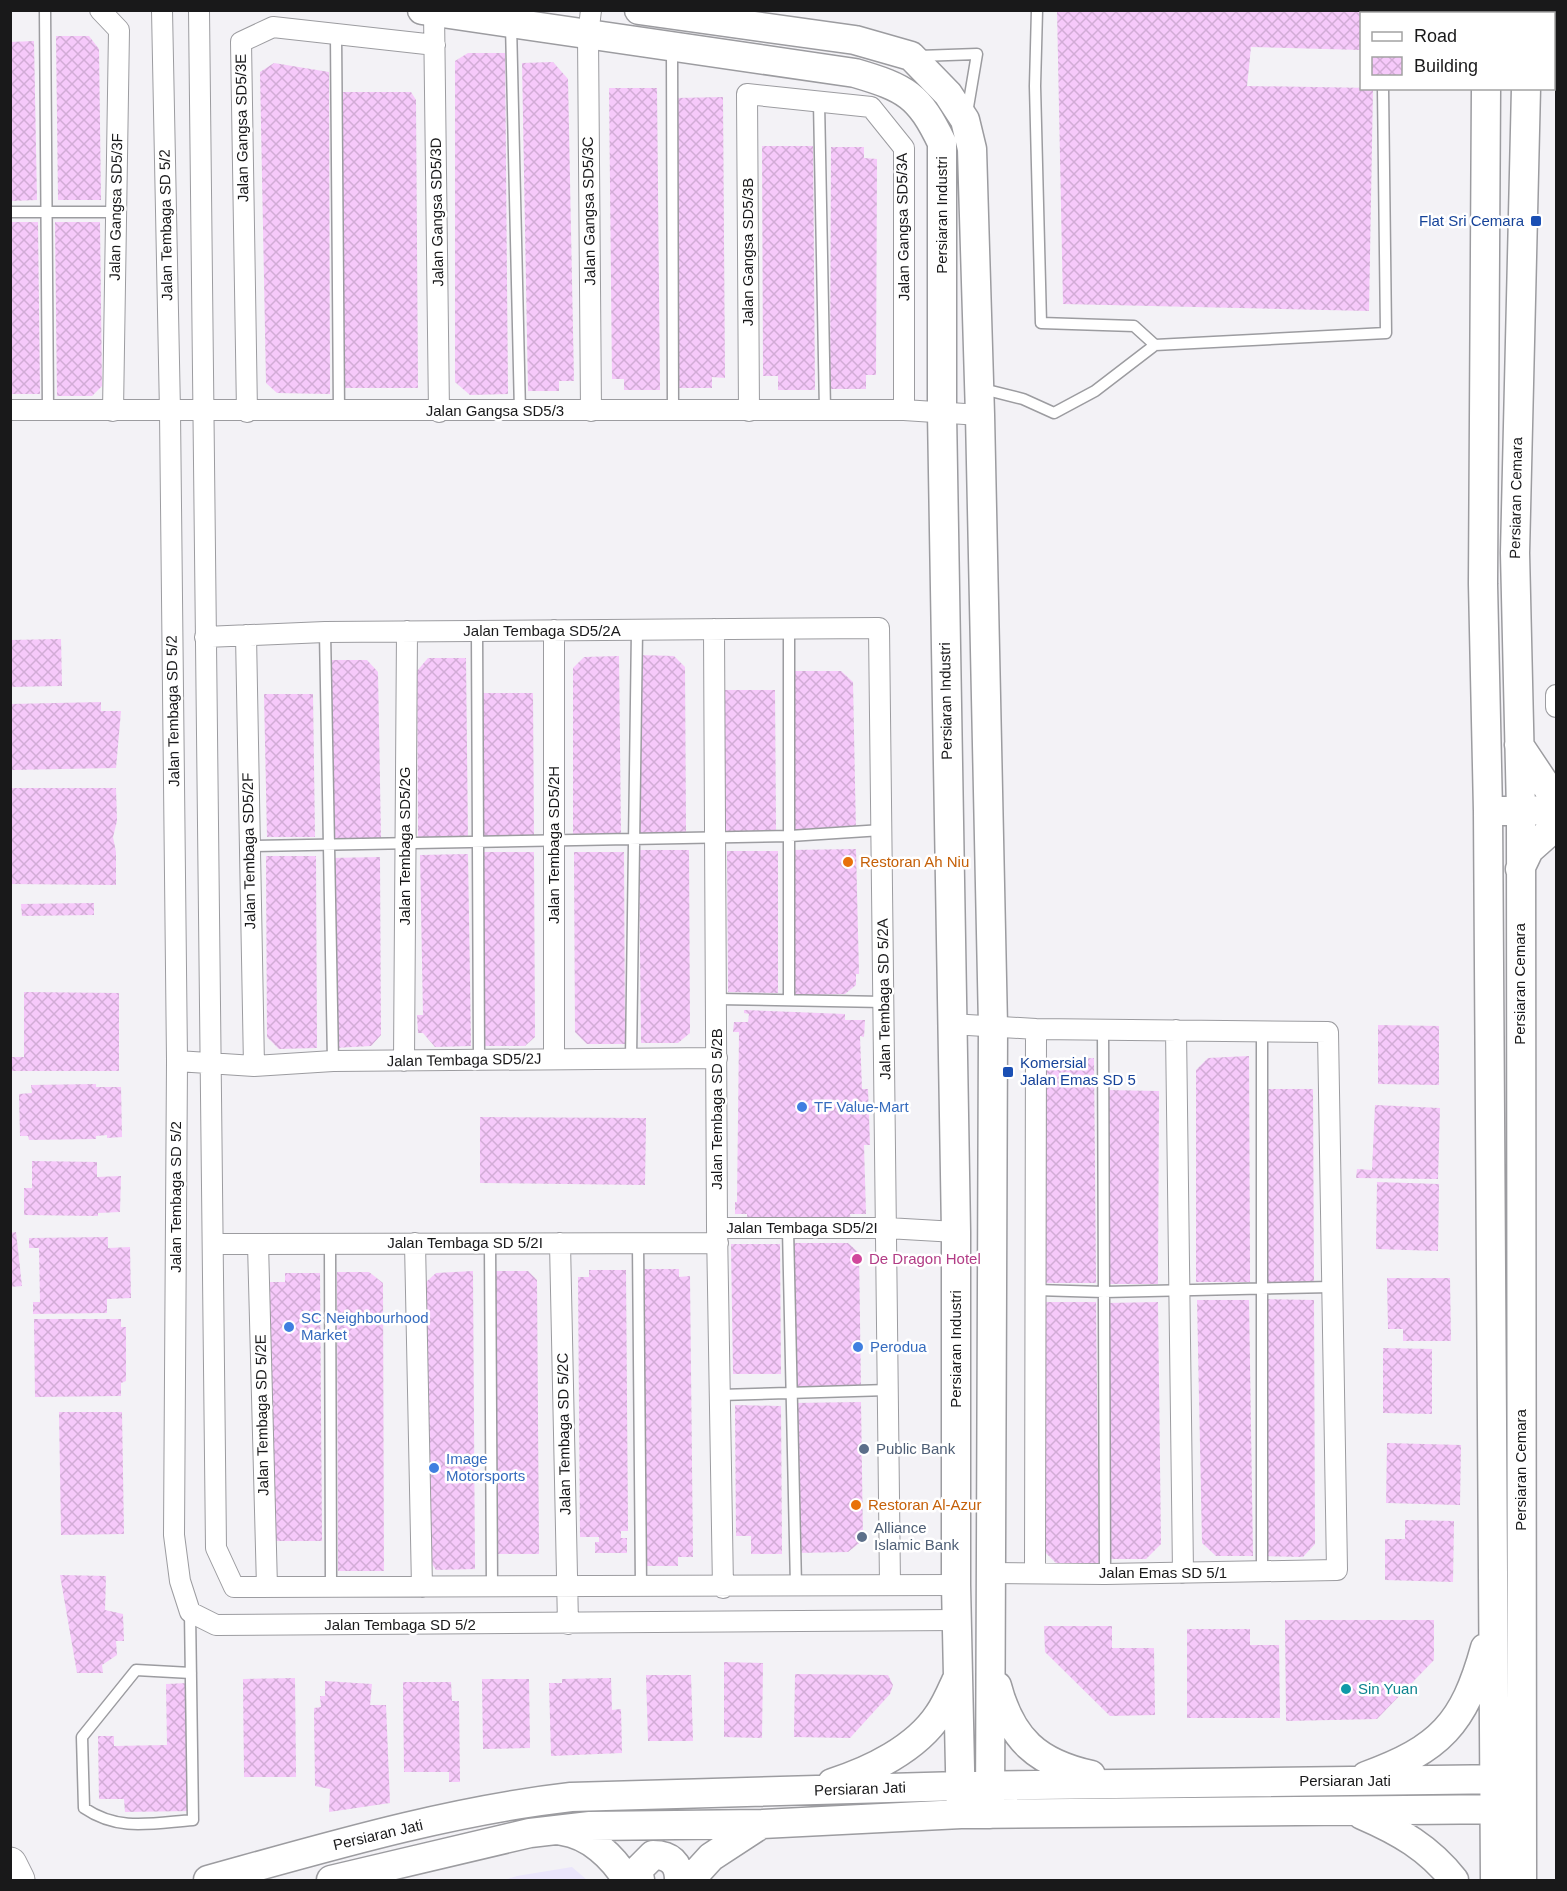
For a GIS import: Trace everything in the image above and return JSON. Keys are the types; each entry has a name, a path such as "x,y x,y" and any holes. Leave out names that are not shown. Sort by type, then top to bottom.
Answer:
{"highway":[{"path":"10,1864 18,1881"}],"main road":[{"name":"Persiaran Industri","path":"639,10 855,40 910,56 948,94 965,120 972,149 980,402 993,1026 989,1573 990,1800"},
{"name":"Persiaran Industri","path":"428,11 511,24 589,23 672,48 855,73 893,84 914,98 928,114 942,143 942,413 956,1232 956,1585 961,1814"},
{"name":"Persiaran Cemara","path":"1486,90 1483,584 1488,811 1494,1616 1508,1779"},
{"name":"Persiaran Cemara","path":"1495,1881 1508,1809 1521,811 1515,553 1526,90"},
{"path":"1518,743 1543,782 1557,794"},
{"path":"1488,811 1557,810"},
{"path":"1520,869 1529,850 1557,826"},
{"path":"1353,1781 1409,1757 1430,1744 1458,1716 1472,1692 1494,1616"},
{"path":"990,1657 1003,1710 1027,1746 1049,1762 1077,1772 1124,1783"},
{"path":"804,1791 855,1776 904,1748 939,1715 958,1677"},
{"name":"Persiaran Jati","path":"330,1881 551,1829 590,1826 762,1824 961,1814 990,1800 1124,1783 1508,1779"},
{"name":"Persiaran Jati","path":"208,1881 349,1840 544,1800 572,1797 961,1786 990,1800 1355,1812 1508,1809"},
{"name":"Persiaran Cemara","path":"1508,1809 1522,1881"},
{"path":"1355,1812 1411,1838 1440,1862 1454,1881"},
{"path":"690,1881 711,1857 762,1824"},
{"path":"551,1829 584,1837 619,1866 627,1881"},
{"path":"640,1881 638,1870 653,1855 664,1855 673,1860 678,1869 679,1881"}],"street":[{"name":"Jalan Gangsa SD5/3F","path":"100,10 119,30 113,411"},
{"name":"Jalan Tembaga SD 5/2","path":"162,10 170,412 177,1060 174,1535 180,1581 190,1612 216,1625 957,1620"},
{"path":"199,10 216,1548 234,1587 723,1588 890,1584 956,1585"},
{"name":"Jalan Gangsa SD5/3D","path":"428,11 435,45 439,412"},
{"name":"Jalan Gangsa SD5/3C","path":"589,23 591,411"},
{"name":"Jalan Gangsa SD5/3E","path":"246,412 241,42 273,27 435,45"},
{"name":"Jalan Gangsa SD5/3A","path":"747,94 871,107 904,148 904,410"},
{"name":"Jalan Gangsa SD5/3B","path":"747,94 749,411"},
{"name":"Jalan Gangsa SD5/3","path":"10,410 520,412 904,410 942,413 980,402"},
{"name":"Jalan Tembaga SD5/2A","path":"206,637 325,632 879,628"},
{"name":"Jalan Tembaga SD 5/2A","path":"879,628 890,1584"},
{"name":"Jalan Tembaga SD 5/2B","path":"714,629 717,1235 723,1588"},
{"name":"Jalan Tembaga SD5/2H","path":"554,630 555,1059"},
{"name":"Jalan Tembaga SD5/2G","path":"404,1061 407,631"},
{"name":"Jalan Tembaga SD5/2F","path":"246,635 254,1066"},
{"path":"1557,695 1557,707"},
{"path":"951,1024 1036,1029 1328,1032 1332,1287"},
{"path":"1035,1573 1036,1029"},
{"path":"1176,1030 1183,1573"},
{"name":"Jalan Tembaga SD5/2J","path":"177,1060 254,1066 333,1061 717,1058"},
{"name":"Jalan Tembaga SD5/2I","path":"717,1235 788,1228 887,1228 956,1232"},
{"name":"Jalan Tembaga SD 5/2I","path":"213,1244 638,1243 717,1235"},
{"path":"415,1243 422,1587"},
{"name":"Jalan Tembaga SD 5/2C","path":"560,1243 568,1624"},
{"name":"Jalan Tembaga SD 5/2E","path":"258,1244 267,1587"},
{"name":"Jalan Emas SD 5/1","path":"989,1573 1262,1573 1337,1570 1332,1287"}],"lane":[{"path":"45,10 48,411"},
{"path":"1037,10 1035,86 1041,323 1134,326 1155,345"},
{"path":"511,24 520,412"},
{"path":"336,34 339,412"},
{"path":"672,48 673,411"},
{"path":"910,56 977,54 965,120"},
{"path":"980,402 1023,399 1054,413 1095,390 1155,345 1386,333 1383,90"},
{"path":"819,102 825,410"},
{"path":"10,212 116,212"},
{"path":"789,629 789,1000"},
{"path":"631,1059 637,630"},
{"path":"477,631 479,1060"},
{"path":"325,632 333,1061"},
{"path":"249,846 790,836 882,830"},
{"path":"717,999 884,1002"},
{"path":"1103,1029 1105,1574"},
{"path":"1262,1031 1262,1573"},
{"path":"788,1228 796,1586"},
{"path":"490,1243 492,1587"},
{"path":"638,1243 641,1587"},
{"path":"330,1244 331,1586"},
{"path":"1036,1290 1104,1292 1332,1287"},
{"path":"720,1395 888,1390"},
{"path":"190,1612 191,1673 193,1820 119,1824 101,1820 84,1808 82,1737 136,1670 191,1673"}],"shaded area":[{"path":"572,1867 587,1880 504,1880 517,1876"}],"building":[{"path":"1057,10 1421,10 1421,12 1360,12 1360,50 1251,47 1247,86 1373,90 1369,311 1063,304"},
{"path":"56,36 89,36 99,49 101,200 58,200"},
{"path":"34,41 37,200 10,201 10,42"},
{"path":"468,53 505,53 508,394 470,395 455,382 455,61"},
{"path":"553,62 568,79 574,381 559,381 559,391 528,391 522,63"},
{"path":"274,63 329,72 330,394 277,393 266,383 260,72"},
{"path":"609,88 657,88 660,390 624,390 624,379 612,379"},
{"path":"342,92 411,92 416,100 418,388 344,388"},
{"path":"723,97 725,378 712,377 712,388 679,388 676,98"},
{"path":"762,146 813,146 815,390 778,390 778,376 763,376"},
{"path":"831,147 864,147 864,158 877,159 876,375 866,375 866,389 830,389"},
{"path":"10,222 38,222 40,394 10,394"},
{"path":"55,222 100,222 102,386 92,396 57,396"},
{"path":"61,639 62,686 10,687 10,640"},
{"path":"637,655 674,656 685,667 686,834 637,834"},
{"path":"619,656 621,834 573,834 573,668 584,657"},
{"path":"428,658 466,658 468,837 418,837 417,671"},
{"path":"329,660 367,660 378,672 381,838 331,839"},
{"path":"789,671 841,671 853,682 856,833 790,834"},
{"path":"724,690 775,690 776,833 725,833"},
{"path":"482,693 533,693 534,835 484,836"},
{"path":"264,694 313,694 315,837 267,837"},
{"path":"101,702 101,711 121,711 116,768 10,770 10,704"},
{"path":"10,788 116,788 117,821 113,837 116,852 116,885 10,884"},
{"path":"856,849 859,974 856,974 856,985 845,994 792,995 791,850"},
{"path":"639,850 689,850 690,1033 678,1043 641,1043"},
{"path":"727,851 778,851 778,993 728,992"},
{"path":"483,852 534,852 535,1037 525,1046 484,1046"},
{"path":"574,852 624,852 625,1044 587,1044 575,1032"},
{"path":"468,854 471,1046 435,1047 423,1033 418,1033 417,1015 423,1015 420,855"},
{"path":"266,856 316,856 317,1048 279,1049 267,1037"},
{"path":"380,857 381,1035 371,1046 334,1048 330,858"},
{"path":"94,903 94,915 22,916 21,904"},
{"path":"24,992 119,993 119,1071 10,1071 10,1057 24,1057"},
{"path":"744,1010 845,1014 845,1020 865,1020 864,1037 860,1036 862,1089 868,1089 870,1145 864,1145 866,1214 850,1214 851,1221 747,1219 747,1214 735,1214 739,1032 733,1032 734,1022 748,1022 749,1014 744,1013"},
{"path":"1378,1025 1439,1026 1439,1085 1378,1084"},
{"path":"1249,1056 1250,1282 1196,1282 1196,1070 1208,1058"},
{"path":"1094,1058 1096,1283 1043,1283 1043,1069 1049,1060"},
{"path":"96,1084 96,1087 121,1087 122,1137 107,1138 107,1135 96,1136 96,1139 29,1140 28,1136 20,1136 19,1094 32,1093 31,1085"},
{"path":"1261,1089 1313,1089 1314,1282 1262,1282"},
{"path":"1107,1090 1159,1091 1158,1284 1107,1284"},
{"path":"1375,1105 1440,1108 1438,1179 1356,1178 1357,1169 1372,1170"},
{"path":"480,1117 646,1118 645,1185 480,1183"},
{"path":"32,1161 97,1162 97,1177 121,1176 120,1212 98,1213 98,1216 24,1215 24,1188 32,1188"},
{"path":"1377,1182 1439,1184 1438,1251 1376,1249"},
{"path":"16,1232 22,1286 10,1287 10,1233"},
{"path":"108,1237 108,1248 130,1247 131,1298 107,1299 107,1313 33,1314 33,1302 40,1302 39,1248 29,1248 29,1238"},
{"path":"793,1243 848,1243 859,1253 861,1389 795,1390"},
{"path":"731,1244 780,1244 781,1374 733,1374"},
{"path":"642,1269 679,1269 679,1277 690,1276 693,1557 678,1557 678,1566 645,1566"},
{"path":"589,1270 626,1270 628,1531 621,1531 621,1538 627,1538 627,1553 595,1553 595,1542 599,1542 599,1537 580,1537 578,1277 589,1277"},
{"path":"473,1271 475,1569 436,1570 427,1556 425,1283 436,1273"},
{"path":"491,1271 528,1271 537,1280 539,1554 492,1554"},
{"path":"337,1272 369,1272 383,1283 384,1571 338,1571"},
{"path":"285,1273 320,1273 322,1541 271,1541 269,1282 285,1282"},
{"path":"1387,1278 1450,1278 1451,1341 1403,1341 1403,1329 1388,1329"},
{"path":"1263,1299 1314,1300 1315,1544 1303,1557 1263,1556"},
{"path":"1197,1300 1249,1300 1253,1556 1216,1556 1202,1543"},
{"path":"1042,1302 1096,1302 1099,1563 1057,1564 1043,1550"},
{"path":"1158,1302 1161,1544 1146,1559 1110,1559 1106,1303"},
{"path":"34,1319 121,1319 121,1327 126,1327 126,1381 121,1383 121,1396 35,1397"},
{"path":"1383,1348 1432,1349 1432,1414 1383,1413"},
{"path":"861,1402 863,1540 848,1552 796,1553 793,1403"},
{"path":"735,1405 781,1406 782,1554 751,1554 751,1536 736,1536"},
{"path":"59,1412 122,1412 124,1534 61,1535"},
{"path":"1387,1443 1461,1445 1460,1505 1386,1503"},
{"path":"1405,1520 1454,1521 1453,1582 1385,1580 1385,1539 1405,1539"},
{"path":"60,1575 106,1576 105,1610 123,1614 124,1641 116,1641 117,1655 102,1665 103,1673 77,1673"},
{"name":"Sin Yuan","path":"1285,1620 1434,1620 1434,1660 1377,1719 1286,1721"},
{"path":"1044,1626 1112,1626 1112,1648 1154,1648 1155,1715 1110,1716 1045,1652"},
{"path":"1187,1629 1250,1629 1250,1645 1279,1645 1280,1718 1187,1718"},
{"path":"724,1662 763,1663 762,1738 724,1737"},
{"path":"795,1674 888,1675 893,1685 890,1694 850,1738 794,1737"},
{"path":"646,1675 691,1675 693,1741 648,1741"},
{"path":"295,1678 296,1777 244,1777 243,1679"},
{"path":"611,1678 612,1710 621,1709 622,1753 551,1756 549,1683 562,1683 562,1679"},
{"path":"482,1679 529,1679 530,1748 483,1749"},
{"path":"325,1681 372,1684 370,1705 386,1705 390,1803 329,1812 330,1789 315,1786 314,1708 321,1707 320,1696 325,1696"},
{"path":"403,1682 451,1682 452,1701 459,1701 460,1782 449,1782 449,1772 404,1772"},
{"path":"189,1683 191,1811 125,1812 124,1799 99,1799 98,1736 114,1736 114,1746 167,1745 166,1684"}],"place":[{"name":"Flat Sri Cemara","path":"1536,221"},
{"name":"Restoran Ah Niu","path":"848,862"},
{"name":"Komersial Jalan Emas SD 5","path":"1008,1072"},
{"name":"TF Value-Mart","path":"802,1107"},
{"name":"De Dragon Hotel","path":"857,1259"},
{"name":"SC Neighbourhood Market","path":"289,1327"},
{"name":"Perodua","path":"858,1347"},
{"name":"Public Bank","path":"864,1449"},
{"name":"Image Motorsports","path":"434,1468"},
{"name":"Restoran Al-Azur","path":"856,1505"},
{"name":"Alliance Islamic Bank","path":"862,1537"},
{"name":"Sin Yuan","path":"1346,1689"}]}
